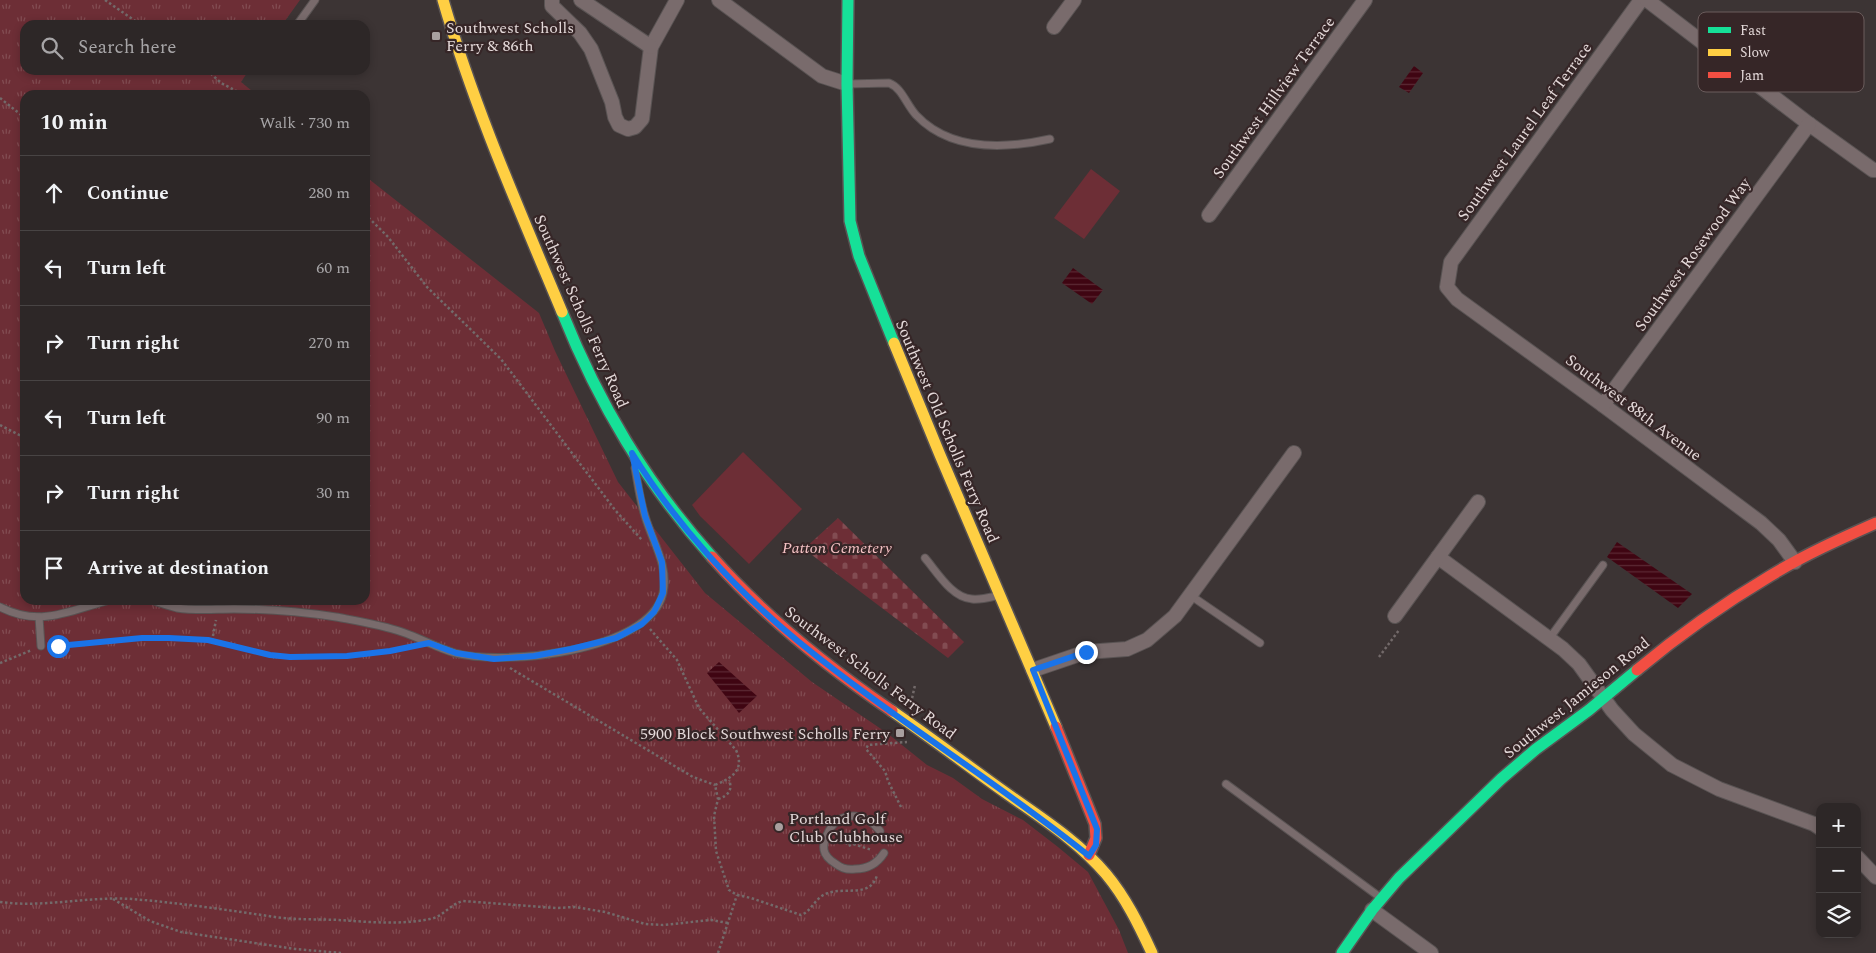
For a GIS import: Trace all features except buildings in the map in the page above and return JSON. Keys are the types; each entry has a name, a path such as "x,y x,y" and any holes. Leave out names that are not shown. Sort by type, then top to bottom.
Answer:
{"street":[{"name":"Southwest Scholls Ferry Road","path":"443,0 462,59 560,306 588,371 612,419 632,453 668,506 735,583 799,642 858,687 1052,826 1089,856 1106,874 1127,902 1152,953"},
{"path":"552,0 552,6 580,32 591,49 615,117 619,125 628,130 636,127 642,119 651,47 676,0"},
{"path":"581,0 651,47"},
{"path":"719,0 822,76 847,84"},
{"name":"Southwest Old Scholls Ferry Road","path":"848,0 847,84 850,221 859,256 926,420 1033,670 1097,829 1096,845 1089,856"},
{"path":"1054,27 1074,0"},
{"name":"Southwest Hillview Terrace","path":"1209,216 1365,0"},
{"name":"Southwest Laurel Leaf Terrace","path":"1447,287 1450,262 1641,0"},
{"path":"1648,0 1698,39"},
{"path":"1767,92 1873,170 1876,170"},
{"name":"Southwest Rosewood Way","path":"1603,404 1809,124"},
{"name":"Southwest 88th Avenue","path":"1447,287 1457,300 1603,404 1761,524 1778,540 1795,562"},
{"path":"1033,670 1086,652 1127,650 1147,640 1175,616 1294,453"},
{"path":"1395,616 1478,502"},
{"name":"Southwest Jamieson Road","path":"1342,953 1381,898 1421,855 1501,779 1536,749 1603,699 1696,622 1795,562 1876,523"},
{"path":"1438,557 1549,639 1579,664 1603,699 1634,734 1672,765 1719,789 1816,825"},
{"path":"1861,860 1876,877"},
{"path":"1372,910 1431,953"}],"lane":[{"path":"301,20 315,0"},
{"path":"847,84 888,83 894,85 915,114 932,128 954,139 983,145 1024,145 1050,139"},
{"path":"168,605 198,610 274,611 336,617 401,632 456,653 494,659 534,656 616,638 644,622 654,612 663,593 664,574 662,562 645,516 632,453"},
{"path":"925,558 950,588 963,597 971,600 1000,595"},
{"path":"1549,639 1603,565"},
{"path":"1190,595 1260,643"},
{"path":"0,607 22,616 50,617 92,605"},
{"path":"39,617 41,646"},
{"path":"1226,784 1381,898"},
{"path":"880,831 875,824 867,819 851,815 845,817 834,824 824,842 824,850 829,860 840,867 853,870 874,865 884,853"}],"path":[{"path":"105,0 134,20"},
{"path":"212,75 221,83 234,90"},
{"path":"0,98 20,114"},
{"path":"370,219 388,237 427,287 501,360 615,510 645,544"},
{"path":"0,425 20,435"},
{"path":"212,641 218,609"},
{"path":"494,659 693,777 715,785 729,780 738,769 739,757 736,750 699,708 677,660 644,622"},
{"path":"1379,657 1399,630"},
{"path":"0,662 41,646 142,638 212,641 270,655 290,657 347,656 390,651 429,643"},
{"path":"910,702 915,685"},
{"path":"900,807 885,771 866,749 868,745 909,742"},
{"path":"718,799 726,797 730,791 731,785 729,780"},
{"path":"715,785 718,799 714,816 716,850 730,890 737,895 751,898 801,916 807,913 819,897 829,893 865,890 872,886 877,876 874,865"},
{"path":"853,844 884,853"},
{"path":"718,953 737,895"},
{"path":"0,902 49,903 111,898 182,904 277,917 373,922 432,919 455,903 463,902 556,908 574,907 605,912 645,924 663,925 711,920 728,923"},
{"path":"111,898 150,921 181,932 295,949 341,953"}],"green space":[{"path":"0,0 300,0 286,20 20,20 20,75 246,75 241,82 251,90 20,90 20,605 370,605 370,180 539,313 555,351 618,482 705,593 812,682 887,733 927,765 953,778 982,799 1023,820 1088,872 1119,930 1128,953 0,953"},
{"path":"1091,169 1120,191 1084,239 1054,218"},
{"path":"743,452 802,509 749,564 700,516 692,505"},
{"name":"Patton Cemetery","path":"838,518 964,642 948,658 804,549"}],"shaded area":[{"path":"1414,66 1423,73 1409,93 1399,87"},
{"path":"1073,268 1103,290 1092,304 1062,283"},
{"path":"1617,542 1692,594 1678,608 1607,557"},
{"path":"719,662 757,696 739,713 707,673"}],"traffic: fast":[{"path":"848,0 847,84 850,221 859,256 894,343"},
{"path":"562,312 592,379 626,441 666,500 712,557"},
{"path":"1342,953 1372,910 1399,878 1501,779 1536,749 1589,710 1637,670"}],"traffic: slow":[{"path":"443,0 483,119 562,312"},
{"path":"894,343 1056,727"},
{"path":"892,711 1046,821 1095,862 1126,902 1152,953"}],"traffic: jam":[{"path":"1637,670 1685,632 1783,568 1876,523"},
{"path":"712,557 753,600 797,640 892,711"},
{"path":"1056,727 1095,824 1096,838 1089,855"}],"place":[{"name":"Southwest Scholls Ferry & 86th","path":"436,36"},
{"name":"5900 Block Southwest Scholls Ferry","path":"900,733"},
{"name":"Portland Golf Club Clubhouse","path":"779,827"}],"route":[{"path":"58,646 142,638 169,638 208,640 270,655 290,657 347,656 390,651 429,643 456,653 494,659 534,656 616,638 642,624 654,612 663,593 664,574 662,562 645,516 632,453 668,506 735,583 799,642 858,687 1052,826 1089,856 1096,845 1097,829 1033,670 1086,652"}]}
